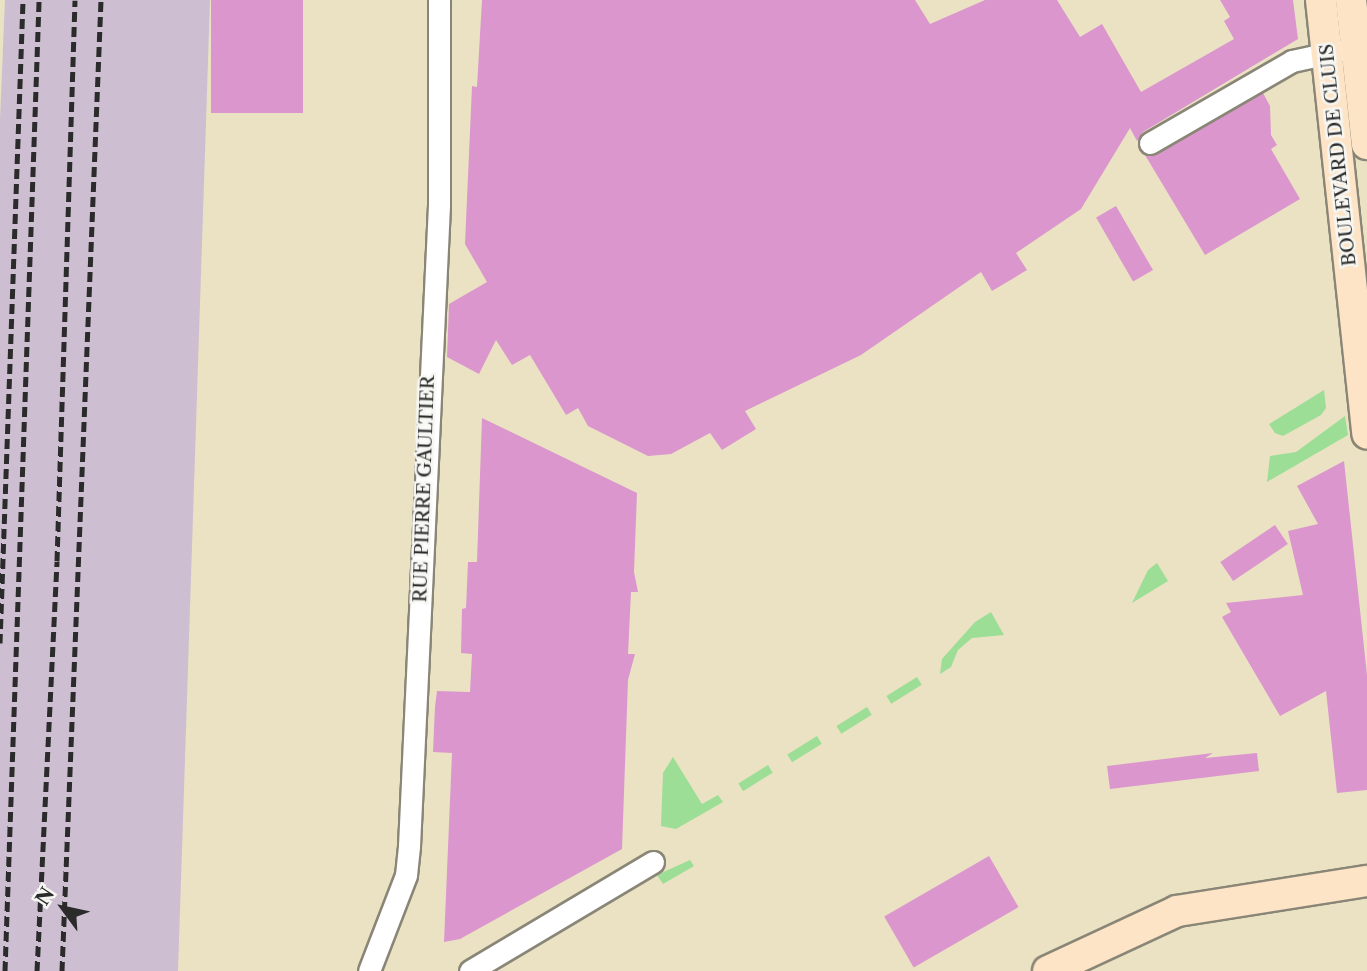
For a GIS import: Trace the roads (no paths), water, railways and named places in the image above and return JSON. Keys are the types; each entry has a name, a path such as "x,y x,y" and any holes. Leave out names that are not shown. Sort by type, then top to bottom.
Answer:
{"main road":[{"name":"BOULEVARD DE CLUIS","path":"1321,0 1342,50 1367,144"},
{"name":"BOULEVARD DE CLUIS","path":"1351,0 1342,50 1367,434"},
{"path":"1048,971 1177,911 1367,881"}],"street":[{"name":"RUE PIERRE GAULTIER","path":"369,971 406,875 409,846 439,205 439,0"},
{"path":"1150,144 1292,61 1342,50"},
{"path":"470,971 653,862"}],"railway":[{"path":"0,643 23,0"},
{"path":"5,971 39,0"},
{"path":"37,971 57,561 75,0"},
{"path":"62,971 101,0"}]}
